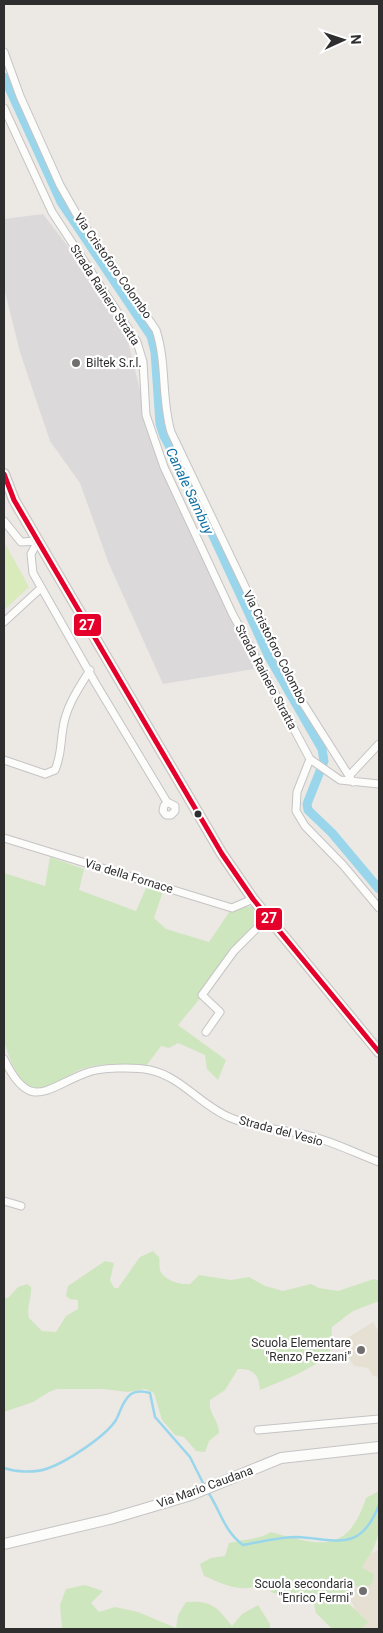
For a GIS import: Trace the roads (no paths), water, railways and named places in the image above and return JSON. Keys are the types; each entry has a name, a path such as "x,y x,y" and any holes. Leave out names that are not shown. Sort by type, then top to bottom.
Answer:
{"main road":[{"path":"4,474 14,500 222,854 253,900 379,1052"},
{"name":"Via Mario Caudana","path":"4,1544 110,1519 191,1495 282,1458 379,1447"}],"street":[{"name":"Via Cristoforo Colombo","path":"4,52 20,96 60,185 99,249 156,330 161,344 166,417 171,432 294,689 351,779"},
{"name":"Strada Rainero Stratta","path":"4,108 52,212 137,342 143,362 146,416 164,467 232,613 310,759 340,780 351,779"},
{"path":"4,520 21,542 38,540"},
{"path":"38,540 31,554 30,562 42,588 167,802"},
{"path":"4,622 42,588"},
{"path":"4,760 44,774 55,770 62,754 63,727 69,705 90,670"},
{"path":"379,744 351,779 379,784"},
{"path":"310,759 297,792 296,811 305,826 343,865 379,908"},
{"name":"Via della Fornace","path":"4,838 232,908 253,900"},
{"path":"206,1032 220,1012 202,995 234,951 264,921 265,913"},
{"name":"Strada del Vesio","path":"4,1059 9,1070 26,1089 42,1093 88,1072 129,1069 151,1070 179,1082 209,1107 230,1118 266,1129 298,1133 379,1162"},
{"path":"4,1201 21,1206"},
{"path":"258,1430 379,1419"}],"waterway":[{"name":"Canale Sambuy","path":"4,77 61,202 151,336 155,352 160,424 164,436 185,475 269,657 322,749 324,761 307,804 308,810 332,833 379,889"},
{"path":"4,1468 19,1471 36,1471 46,1469 63,1461 84,1449 111,1427 128,1397 131,1394 142,1391 150,1393 155,1417 190,1457 205,1487"},
{"path":"208,1492 227,1527 243,1545 290,1537 346,1540 356,1537 364,1531 379,1505"}],"place":[{"name":"Biltek S.r.l.","path":"76,363"},
{"name":"Scuola Elementare \"Renzo Pezzani\"","path":"361,1350"},
{"name":"Scuola secondaria \"Enrico Fermi\"","path":"363,1591"}]}
